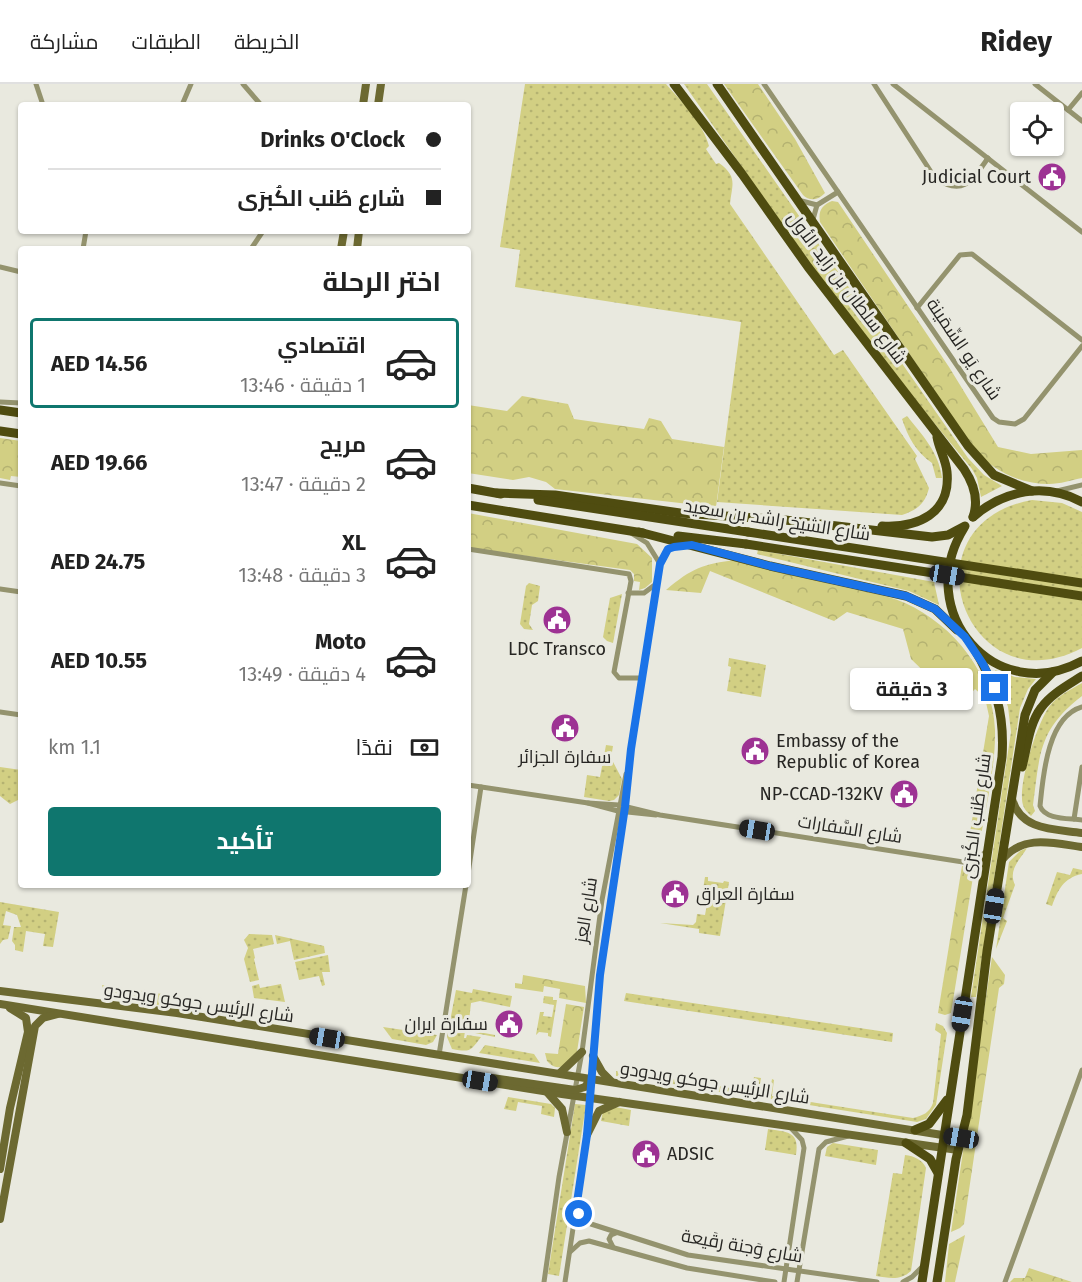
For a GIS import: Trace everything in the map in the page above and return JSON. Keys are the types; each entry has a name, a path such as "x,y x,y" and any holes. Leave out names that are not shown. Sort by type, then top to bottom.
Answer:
{"main road":[{"name":"شارع سلطان بن زايد الأول","path":"674,84 808,267 964,469 972,484 976,501 973,518"},
{"name":"شارع سلطان بن زايد الأول","path":"717,84 968,446 994,475 1032,490"},
{"path":"0,410 18,413"},
{"path":"0,431 18,434"},
{"path":"855,529 868,526 911,525 929,516 936,509 945,493 948,474 937,434"},
{"name":"شارع الشيخ راشد بن سعيد","path":"471,489 1082,584"},
{"path":"497,493 555,495 680,513 785,520 932,537 948,535 965,526 994,501 1019,492 1052,491 1082,502"},
{"name":"شارع الشيخ راشد بن سعيد","path":"471,504 639,532 746,544 1082,596"},
{"path":"965,526 953,549 947,573 950,607 965,637"},
{"path":"639,532 770,566 906,596 935,609 972,645 992,660 1015,670 1053,672 1082,662"},
{"name":"شارع طُنب الكُبرَى","path":"922,1282 1002,757 1002,722 995,688 972,645"},
{"name":"شارع طُنب الكُبرَى","path":"938,1281 958,1150 967,1115 987,951 1028,707 1035,690 1053,672"},
{"path":"1014,786 1021,773 1032,726 1039,711 1055,694 1082,676"},
{"path":"915,1130 929,1124 949,1098"},
{"path":"906,1143 930,1159 938,1174"}],"street":[{"path":"36,84 42,102"},
{"path":"183,102 191,84"},
{"path":"243,84 258,102"},
{"path":"363,102 366,84"},
{"path":"378,102 381,84"},
{"name":"شارع يَو السِّمَينة","path":"764,84 993,418 1006,424 1015,424 1024,419 1082,346"},
{"path":"874,84 935,178 946,186 960,187 968,183 988,158"},
{"path":"893,84 1082,232"},
{"path":"1035,84 1082,121"},
{"path":"1068,110 1082,93"},
{"path":"812,224 817,205 838,192"},
{"path":"795,199 817,205"},
{"path":"917,308 960,255 972,254 1082,340"},
{"path":"0,267 18,271"},
{"path":"0,402 18,404"},
{"path":"0,483 18,486"},
{"path":"1052,491 1082,485"},
{"path":"623,529 647,543 660,564"},
{"path":"660,564 668,549 692,545"},
{"path":"471,549 618,573 627,578 629,585 617,664 620,673 625,677 642,678"},
{"name":"شارع العِز","path":"565,1282 587,1135 600,975 622,809 660,564"},
{"path":"628,593 644,593 656,584"},
{"path":"0,589 18,592"},
{"path":"1082,707 1071,713 1052,738 1047,753 1040,804 1046,814 1082,820"},
{"path":"0,712 18,715"},
{"path":"1074,819 1082,767"},
{"name":"شارع السَّفارات","path":"471,785 965,862"},
{"path":"471,854 481,787"},
{"path":"1012,799 1020,815 1029,822 1040,827 1082,832"},
{"name":"شارع العِز","path":"545,1282 567,1132 582,1052 598,929 622,809"},
{"path":"1060,844 1052,841 1050,835 1061,830"},
{"path":"1002,860 1010,851 1027,843 1039,842 1082,847"},
{"path":"965,862 975,860 988,850"},
{"path":"965,862 974,867 983,880"},
{"path":"439,1055 466,888"},
{"name":"شارع الرئيس جوكو ويدودو","path":"0,991 177,1013 961,1138"},
{"path":"0,1169 10,1108 28,1026 23,1015 2,1004"},
{"name":"شارع الرئيس جوكو ويدودو","path":"2,1004 546,1091 575,1093 790,1127 958,1150"},
{"path":"0,1219 35,1026 44,1018 63,1013"},
{"path":"560,1073 582,1052"},
{"path":"593,1056 602,1072 612,1082"},
{"path":"417,1071 433,1069 575,1093 585,1087 591,1079"},
{"path":"1005,1282 1082,1070"},
{"path":"546,1091 562,1109 567,1132"},
{"path":"587,1135 599,1111 622,1101"},
{"path":"784,1282 804,1148 802,1140 790,1127"},
{"path":"797,1282 819,1149 826,1142 849,1135"},
{"name":"شارع وَجنة رقَيعة","path":"576,1209 587,1222 688,1255 877,1282"},
{"path":"613,1247 610,1243 610,1236 618,1233"},
{"name":"شارع وَجنة رقَيعة","path":"569,1254 577,1245 586,1241 692,1270 776,1282"},
{"path":"903,1282 924,1265"},
{"path":"545,1282 551,1282"}],"green space":[{"path":"525,84 666,84 702,129 709,146 706,149 716,164 719,163 729,172 732,181 730,204 834,355 843,350 917,456 915,459 929,488 920,506 902,515 717,502 741,322 515,287 520,250 500,247"},
{"path":"684,84 707,84 968,458 984,475 1002,486 981,497 977,478 972,469 916,401 805,257"},
{"path":"724,84 758,84 795,139 825,193 814,199 808,199 803,195"},
{"path":"832,201 838,202 949,367 998,447 1031,454 1082,450 1082,478 1053,484 1028,482 998,470 981,457 820,222 822,209"},
{"path":"522,396 568,404 574,419 644,429 649,418 661,421 672,439 724,447 716,507 555,489 546,482 529,477 513,480 471,473 471,405 507,411"},
{"path":"907,416 934,452 942,478 936,478 932,463 921,454 910,438 902,419"},
{"path":"0,438 18,441 18,477 11,476 10,480 0,478"},
{"path":"1032,500 1062,503 1082,512 1082,648 1041,660 1007,654 980,634 964,606 959,573 968,542 991,516"},
{"path":"471,514 637,544 652,558 652,582 639,590 640,582 634,581 634,574 630,570 471,548"},
{"path":"758,550 934,582 939,605 909,591 757,554"},
{"path":"736,560 905,603 940,625 968,654 987,690 993,709 995,730 992,775 978,853 966,857 989,716 985,698 975,689 958,708 942,694 941,688 911,659 903,629 847,612 834,621 710,571 701,593 666,590 698,568"},
{"path":"529,583 540,586 538,601 532,605 529,624 533,630 524,629 520,624 526,586"},
{"path":"622,594 613,643 603,637 610,598"},
{"path":"729,658 766,665 761,697 727,691 731,667 728,666"},
{"path":"995,670 1015,677 1036,679 1028,689 1020,708 976,997 971,997 1011,732 1008,707"},
{"path":"1082,683 1082,696 1057,720 1044,744 1035,787 1033,805 1035,811 1031,816 1023,805 1023,784 1029,755 1039,727 1052,703"},
{"path":"606,745 613,746 611,758 622,779 619,795 609,801 584,797 587,775 600,777"},
{"path":"0,767 18,770 18,800 10,804 0,796"},
{"path":"1027,848 1014,870 1015,885 1003,918 1007,921 996,949 1009,862 1020,851"},
{"path":"962,866 970,868 973,877 951,1013 945,1015 938,1013"},
{"path":"1073,868 1082,870 1082,874 1070,878 1062,885 1052,906 1046,904 1057,872 1070,875"},
{"path":"705,877 708,877 708,881 729,882 720,936 699,933 699,929 660,923 693,925 697,914 705,915 707,904 701,902"},
{"path":"0,902 59,912 53,947 43,946 45,934 26,931 23,952 15,950 12,941 14,927 21,927 17,915 6,911 3,925 11,926 8,939 3,940 0,944"},
{"path":"249,934 272,935 274,944 253,949 259,980 250,982 244,959 248,948 244,940"},
{"path":"275,935 324,946 325,953 294,960 290,941 277,944"},
{"path":"328,955 330,972 322,972 325,985 322,986 319,976 299,980 295,962"},
{"path":"992,957 1005,975 1004,984 999,988 964,1224 951,1232"},
{"path":"523,975 585,986 586,1003 559,998 560,989 544,986 543,992 515,988 515,983 522,984"},
{"path":"259,984 260,988 281,984 285,1002 254,998 252,986"},
{"path":"102,985 189,998 174,1007 113,999 104,992"},
{"path":"473,989 512,996 510,1007 480,1001 471,1003 468,1030 495,1035 495,1037 465,1031 464,1038 467,1035 481,1037 469,1050 452,1049 447,1037 456,990 472,993"},
{"path":"626,993 893,1033 892,1042 624,1001"},
{"path":"544,996 557,1000 551,1037 548,1033 539,1032 536,1035 540,1012 544,1012 543,1016 552,1017 554,1005 543,1003"},
{"path":"566,1004 584,1007 576,1058 565,1065 554,1067 547,1061 545,1053 558,1054"},
{"path":"936,1023 943,1026 947,1033 936,1105 926,1119 917,1122 769,1097 772,1079 774,1080 772,1096 913,1118 923,1115 933,1103 941,1034 935,1030"},
{"path":"383,1027 437,1035 433,1042 426,1045 392,1039"},
{"path":"485,1045 534,1054 540,1063 479,1053"},
{"path":"616,1071 751,1091 754,1077 761,1078 758,1096 755,1098 616,1076"},
{"path":"508,1097 551,1104 555,1108 554,1117 541,1114 542,1106 518,1102 516,1111 504,1109"},
{"path":"575,1104 586,1105 559,1276 548,1274"},
{"path":"610,1106 631,1110 629,1126 601,1121 603,1111"},
{"path":"768,1129 791,1134 796,1141 796,1155 765,1150"},
{"path":"833,1143 878,1150 876,1165 825,1156 827,1147"},
{"path":"905,1155 918,1159 926,1168 911,1271 899,1278 876,1276 893,1173 902,1174"},
{"path":"965,1235 955,1282 945,1282 949,1244"},
{"path":"1029,1268 1072,1282 1010,1282 1014,1278 1025,1278"}],"place":[{"name":"Judicial Court","path":"1052,177"},
{"name":"LDC Transco","path":"557,620"},
{"name":"سفارة الجزائر","path":"565,728"},
{"name":"Embassy of the Republic of Korea","path":"755,751"},
{"name":"NP-CCAD-132KV","path":"904,794"},
{"name":"سفارة العراق","path":"675,894"},
{"name":"سفارة ايران","path":"509,1024"},
{"name":"ADSIC","path":"646,1154"}],"route":[{"path":"579,1214 576,1209 587,1135 600,975 610,900 625,812 631,749 651,614 660,564 668,549 692,545 770,566 906,596 935,609 965,637 972,645 995,688"}]}
